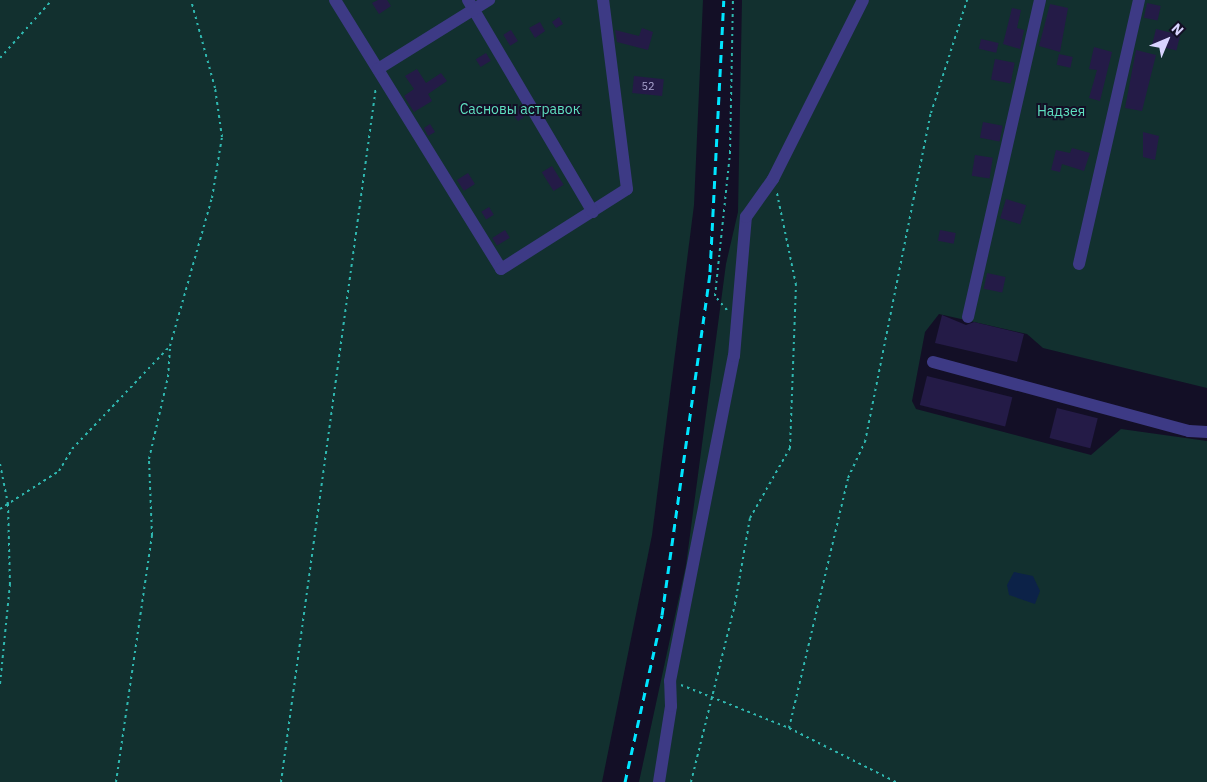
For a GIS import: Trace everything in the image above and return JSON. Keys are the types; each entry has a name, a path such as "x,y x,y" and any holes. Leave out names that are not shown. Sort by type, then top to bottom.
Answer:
{"street":[{"path":"335,0 501,269 627,189 603,0"},
{"path":"378,69 471,5 489,0"},
{"path":"659,782 671,706 670,681 734,356 735,316 746,217 773,178 863,0"},
{"path":"968,317 1040,0"},
{"path":"1079,264 1139,0"},
{"path":"471,5 593,212"},
{"path":"933,362 1189,431 1207,432"}],"path":[{"path":"0,58 52,0"},
{"path":"116,782 152,535 149,458 168,377 170,346 212,198 222,137 215,88 191,0"},
{"path":"733,0 730,153 715,296 735,316"},
{"path":"789,728 848,478 865,442 931,112 967,0"},
{"path":"281,782 378,69"},
{"path":"691,782 710,695 735,604 750,518 790,448 796,285 773,178"},
{"path":"0,510 40,488 59,471 72,448 170,346"},
{"path":"0,464 8,504 10,584 0,685"},
{"path":"670,681 710,695 789,728 896,782"}],"green space":[{"name":"Сасновы астравок","path":"0,0 703,0 694,205 652,535 602,782 0,782"},
{"name":"Надзея","path":"742,0 1207,0 1207,388 1043,348 1027,334 939,314 925,332 912,401 916,409 1091,455 1121,429 1207,441 1207,782 639,782 686,565 726,264 738,212"}],"water":[{"path":"1014,572 1033,576 1040,591 1035,604 1009,595 1007,585"}],"building":[{"path":"378,0 387,0 391,6 379,14 372,3"},
{"path":"1147,3 1161,6 1158,21 1144,18"},
{"path":"1050,4 1068,8 1060,52 1039,46"},
{"path":"1012,8 1021,10 1017,28 1024,30 1020,49 1003,44"},
{"path":"559,17 563,24 556,28 552,22"},
{"path":"540,22 545,31 535,38 529,28"},
{"path":"642,28 653,32 648,50 617,42 615,30 639,36"},
{"path":"1156,29 1180,35 1176,51 1152,45"},
{"path":"511,30 518,41 510,46 503,35"},
{"path":"981,39 999,43 996,53 979,49"},
{"path":"1094,47 1112,52 1100,101 1089,98 1097,70 1089,69"},
{"path":"1136,50 1156,55 1142,111 1125,108"},
{"path":"486,53 491,61 481,67 476,59"},
{"path":"1059,54 1073,57 1070,68 1057,65"},
{"path":"995,59 1015,63 1011,83 991,80"},
{"path":"417,69 426,83 441,73 447,81 428,94 432,101 414,112 404,96 414,89 405,76"},
{"path":"634,76 664,79 662,96 632,93"},
{"path":"519,109 524,117 518,121 512,113"},
{"path":"983,122 1003,126 1000,142 980,138"},
{"path":"430,124 435,132 428,136 424,128"},
{"path":"1143,132 1159,136 1155,160 1143,157"},
{"path":"1072,148 1090,153 1084,171 1062,164 1060,172 1051,170 1056,150 1070,153"},
{"path":"975,155 993,158 989,179 972,176"},
{"path":"552,166 564,185 553,191 542,172"},
{"path":"468,173 475,184 464,191 457,180"},
{"path":"1006,199 1026,205 1020,224 1000,218"},
{"path":"489,207 494,215 486,219 481,212"},
{"path":"505,230 510,238 497,246 492,238"},
{"path":"940,230 956,233 954,244 938,241"},
{"path":"987,273 1006,277 1002,293 984,289"},
{"path":"942,315 966,325 974,322 1024,334 1017,362 935,343"},
{"path":"927,376 1012,397 1005,426 920,405"},
{"path":"1057,408 1098,418 1090,448 1050,438"}],"railway":[{"path":"625,782 662,615 710,272 724,0"}]}
